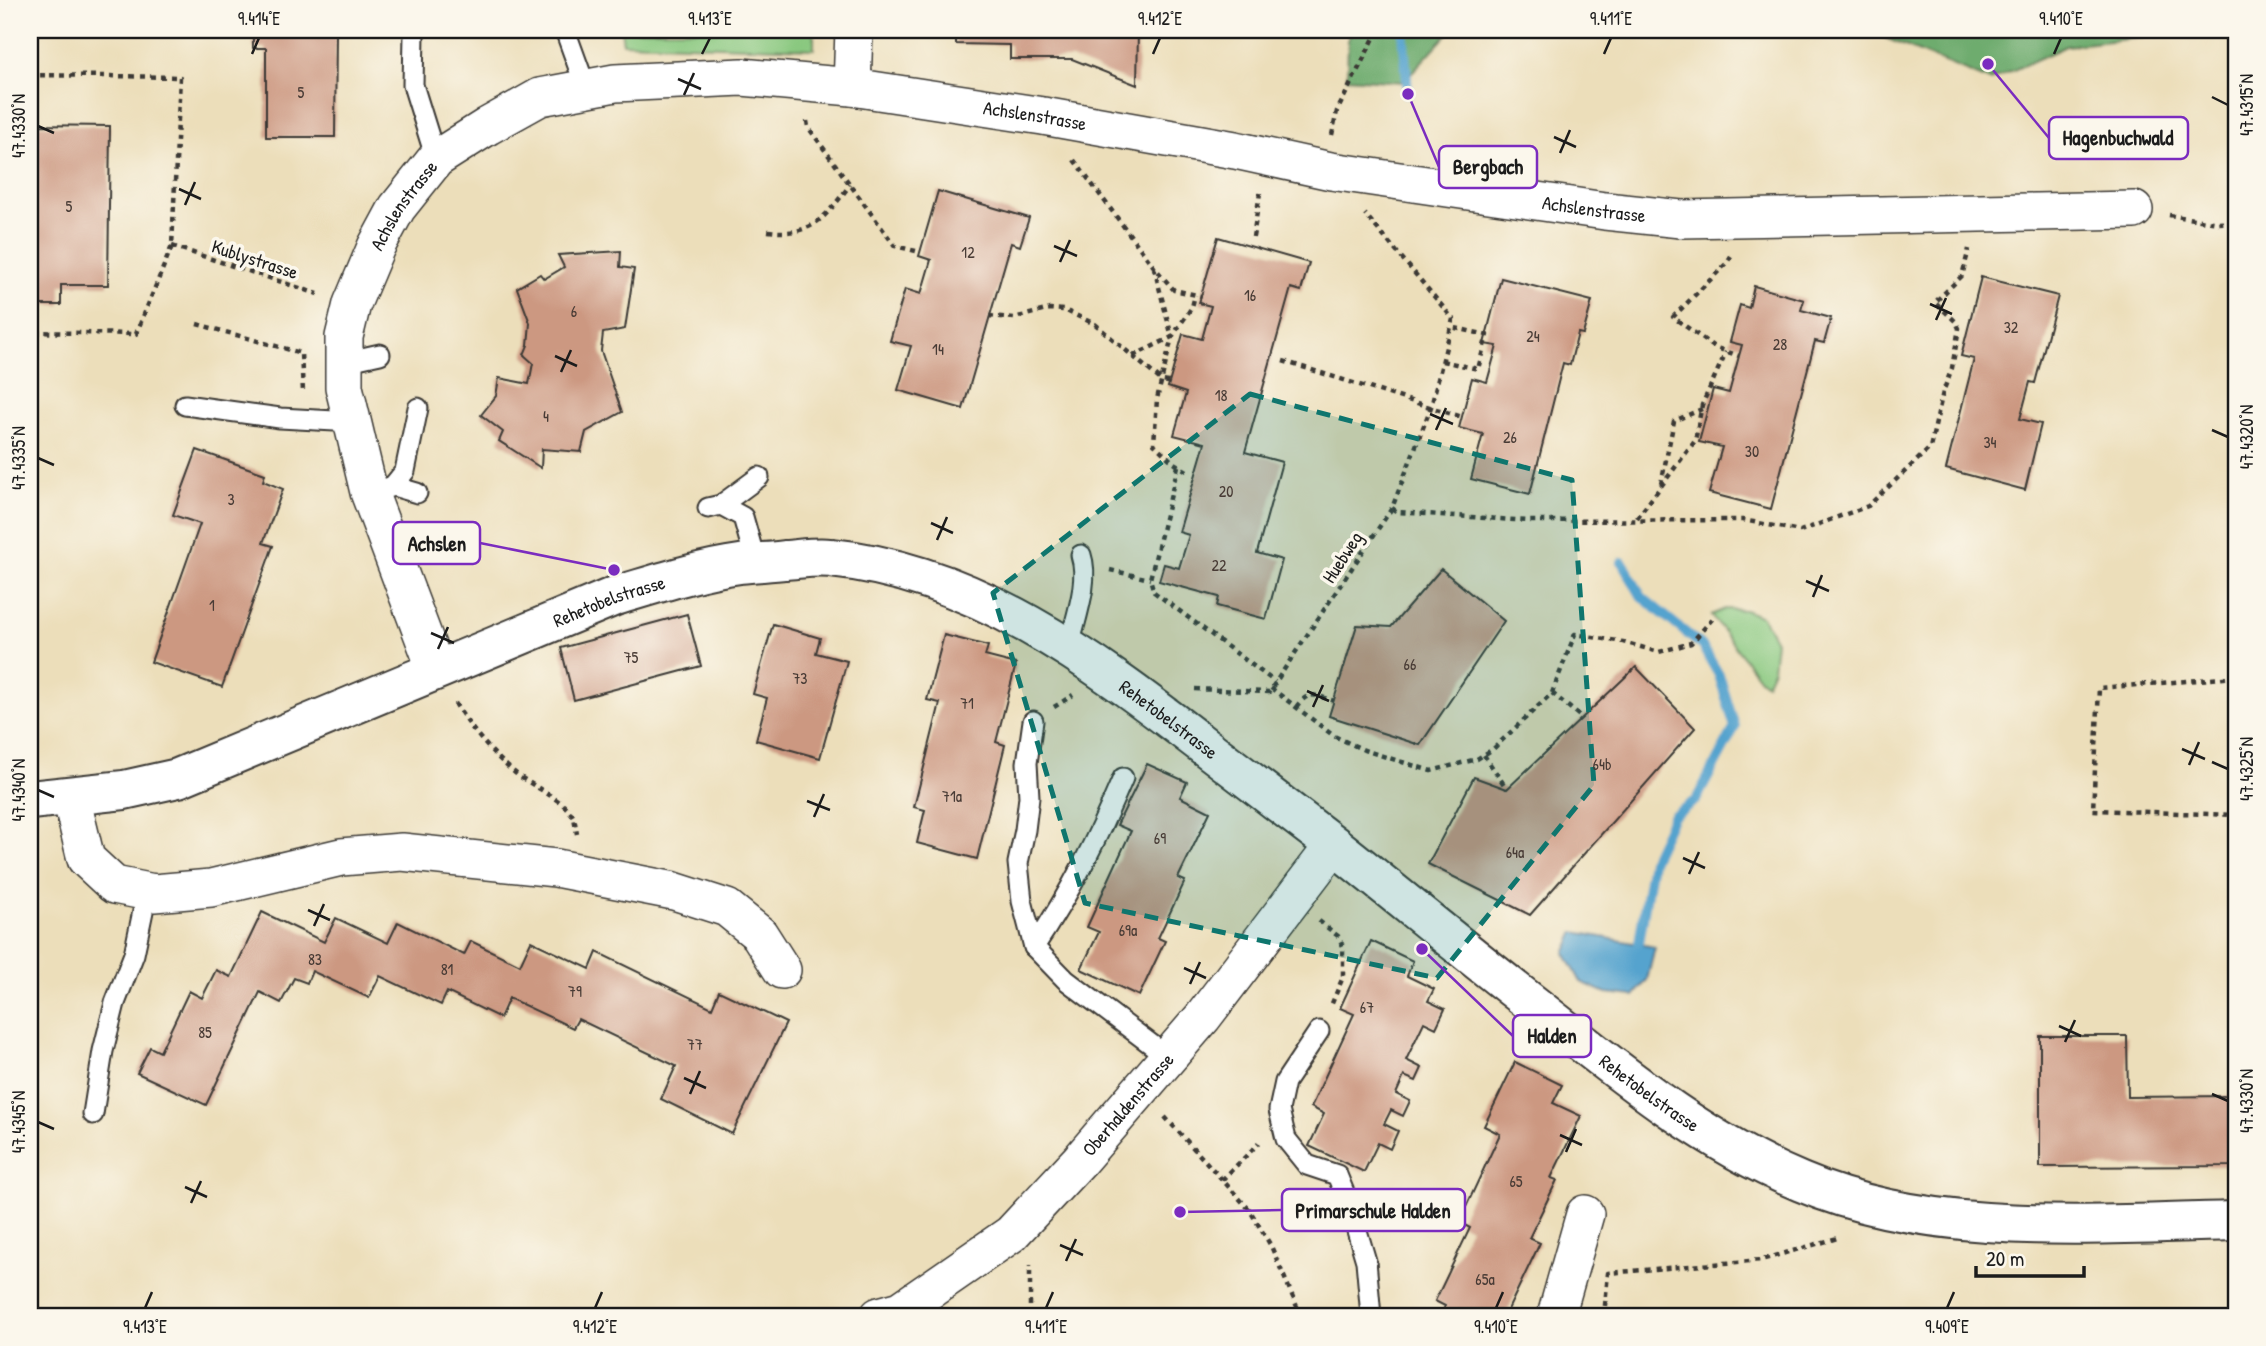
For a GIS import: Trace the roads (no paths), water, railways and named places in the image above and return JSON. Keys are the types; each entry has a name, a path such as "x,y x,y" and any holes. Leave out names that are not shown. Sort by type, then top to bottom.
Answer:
{"street":[{"path":"852,87 854,30"},
{"name":"Achslenstrasse","path":"445,685 381,489 353,422 344,387 344,337 352,304 376,247 397,208 436,159 540,97 615,83 742,77 852,87 1043,116 1331,171 1605,211 1681,219 2134,210"},
{"name":"Rehetobelstrasse","path":"30,800 124,790 178,778 445,685 615,596 676,578 742,563 827,557 906,571 992,604 1069,647 1168,718 1334,845 1452,942 1643,1090 1715,1138 1803,1183 1874,1204 1961,1220 2045,1225 2236,1221"},
{"path":"71,797 86,859 114,885 147,892 211,888 341,857 402,852 556,868 674,891 727,908 759,934 782,970"},
{"name":"Oberhaldenstrasse","path":"879,1316 901,1310 1011,1234 1080,1160 1203,1017 1334,845"},
{"path":"1556,1316 1585,1214"}],"lane":[{"path":"416,30 413,85 436,159"},
{"path":"565,30 586,89"},
{"path":"344,362 380,354"},
{"path":"185,405 280,418 353,422"},
{"path":"381,489 405,471 418,408"},
{"path":"757,563 743,517 714,507 759,477"},
{"path":"381,489 417,493"},
{"path":"1069,647 1082,589 1083,559"},
{"path":"1033,721 1027,763 1025,830 1017,863 1022,901 1034,947 1066,980 1168,1057"},
{"path":"1034,947 1058,912 1090,853 1123,778"},
{"path":"93,1114 103,1051 112,1015 134,954 147,892"},
{"path":"1319,1031 1285,1082 1279,1110 1281,1121 1286,1139 1307,1165 1337,1175 1366,1261 1371,1316"}],"water":[{"path":"1575,932 1655,947 1647,980 1634,996 1606,993 1581,982 1565,953"}],"waterway":[{"path":"1403,30 1408,94"},
{"path":"1622,562 1642,597 1702,646 1719,675 1735,727 1696,800 1673,816 1652,861 1639,943"}],"place":[{"name":"Hagenbuchwald","path":"1988,64"},
{"name":"Bergbach","path":"1408,94"},
{"name":"Achslen","path":"614,570"},
{"name":"Halden","path":"1422,949"},
{"name":"Primarschule Halden","path":"1180,1212"}]}
